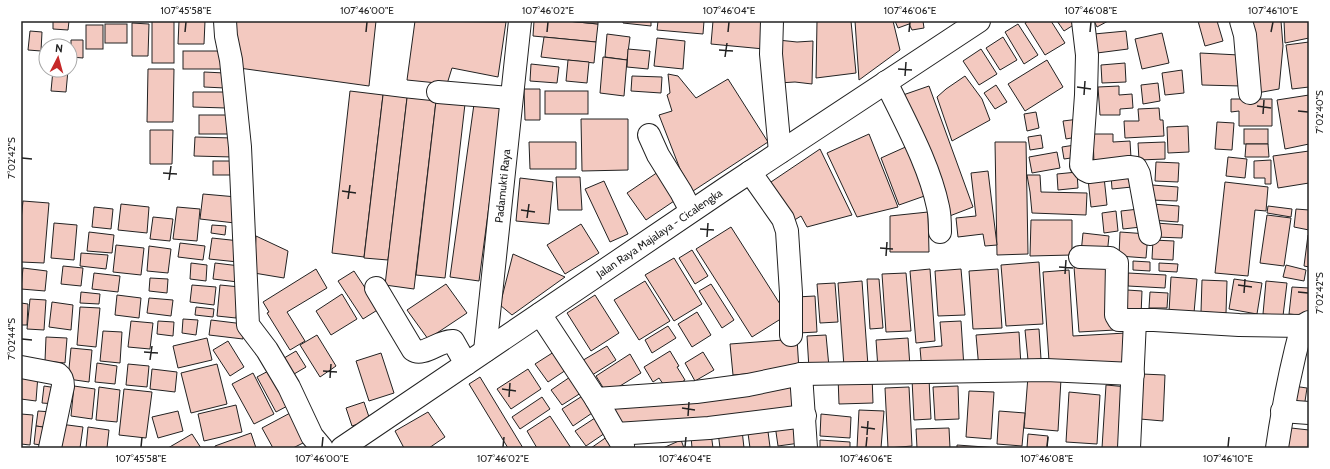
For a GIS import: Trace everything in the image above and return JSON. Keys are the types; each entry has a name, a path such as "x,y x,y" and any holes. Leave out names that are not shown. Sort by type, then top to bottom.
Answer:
{"street":[{"path":"225,21 226,36 231,60 240,147 248,325 267,350 289,387 312,436 322,448"},
{"name":"Padamukti Raya","path":"485,351 520,21"},
{"path":"772,21 772,54 780,152"},
{"path":"1083,21 1087,55 1081,165 1089,172 1129,167 1136,168 1139,174 1150,234"},
{"path":"1241,21 1245,35 1250,93"},
{"name":"Jalan Raya Majalaya - Cicalengka","path":"342,448 691,211 975,22"},
{"path":"886,82 932,184 939,209 940,232"},
{"path":"438,92 511,98"},
{"path":"649,134 658,155 691,211"},
{"path":"750,172 782,219 787,231 791,293 791,335"},
{"path":"1080,256 1110,258 1115,260 1117,263 1116,316 1119,320 1154,320 1239,325 1305,324 1282,411 1277,448"},
{"path":"376,288 413,350 418,352 447,341 452,341 466,364"},
{"path":"540,314 596,400 620,441 805,416"},
{"path":"1129,448 1135,321"},
{"path":"21,367 58,374 62,377 63,386 50,448"},
{"path":"596,400 696,392 748,385 802,374 1046,370 1133,374"},
{"path":"802,374 806,448"},
{"path":"1282,411 1309,413"}],"building":[{"path":"53,21 69,21 68,30 53,29"},
{"path":"152,21 174,21 174,63 152,63"},
{"path":"179,21 205,21 204,44 178,44"},
{"path":"229,21 376,21 369,86 239,68"},
{"path":"415,21 506,22 498,77 452,68 447,84 407,80"},
{"path":"534,21 567,21 598,24 596,42 533,36"},
{"path":"567,21 598,21 598,24"},
{"path":"623,21 651,21 651,26 623,23"},
{"path":"658,21 704,21 703,34 657,30"},
{"path":"713,21 767,21 764,49 711,44"},
{"path":"817,21 851,21 856,73 816,78"},
{"path":"855,21 893,21 900,50 859,80"},
{"path":"895,21 923,21 924,28 912,30 909,24 898,28"},
{"path":"1028,21 1051,21 1065,43 1045,55 1025,23"},
{"path":"1057,21 1080,21 1064,31"},
{"path":"1094,21 1108,21 1097,27"},
{"path":"1198,21 1217,21 1223,41 1205,46"},
{"path":"1255,21 1281,21 1283,46 1279,89 1257,93 1252,24"},
{"path":"1284,21 1309,21 1309,38 1285,43"},
{"path":"132,23 149,24 148,56 132,56"},
{"path":"105,24 127,24 127,43 105,43"},
{"path":"1018,24 1038,55 1024,64 1005,32"},
{"path":"86,25 103,25 103,49 86,49"},
{"path":"30,31 42,32 42,38 38,38 38,51 28,50"},
{"path":"1126,31 1128,49 1097,53 1094,34"},
{"path":"1162,33 1169,63 1142,69 1135,39"},
{"path":"607,34 630,37 627,60 605,57"},
{"path":"544,37 596,42 594,63 541,57"},
{"path":"1003,37 1017,60 1000,70 986,48"},
{"path":"657,38 685,41 683,69 654,66"},
{"path":"78,40 83,40 83,58 78,58"},
{"path":"778,40 797,42 813,41 812,84 795,82 778,83"},
{"path":"1309,42 1309,87 1292,89 1286,45"},
{"path":"628,49 650,51 648,69 627,67"},
{"path":"981,49 997,74 979,85 963,61"},
{"path":"183,51 223,51 223,69 183,69"},
{"path":"1200,53 1239,55 1241,86 1202,85"},
{"path":"603,57 627,60 624,96 600,93"},
{"path":"568,60 589,62 587,83 566,81"},
{"path":"1047,60 1063,87 1025,111 1008,84"},
{"path":"1125,63 1126,82 1102,83 1101,65"},
{"path":"531,64 559,67 557,83 530,81"},
{"path":"148,69 174,69 173,122 147,122"},
{"path":"1182,70 1184,93 1165,95 1162,73"},
{"path":"204,72 225,73 225,88 204,87"},
{"path":"668,74 678,76 696,98 728,79 768,142 693,191 680,169 659,115 672,111 667,95 670,93"},
{"path":"632,76 662,77 661,93 631,91"},
{"path":"965,76 982,99 990,120 952,141 937,97"},
{"path":"52,78 67,78 66,92 51,91"},
{"path":"1158,83 1160,101 1143,104 1141,85"},
{"path":"996,85 1007,102 995,109 984,93"},
{"path":"929,86 973,207 947,217 903,95"},
{"path":"1119,86 1119,95 1132,94 1133,108 1120,109 1120,115 1100,115 1098,87"},
{"path":"524,89 540,89 540,120 525,120"},
{"path":"350,91 383,95 364,257 332,253"},
{"path":"545,91 588,91 588,114 545,114"},
{"path":"193,92 227,92 226,108 193,107"},
{"path":"383,95 407,98 388,260 364,258"},
{"path":"1309,95 1309,144 1285,149 1277,100"},
{"path":"407,98 436,101 414,289 385,285"},
{"path":"1231,99 1272,99 1272,126 1239,126 1239,111 1231,112"},
{"path":"436,101 465,104 445,278 416,275"},
{"path":"474,104 502,108 479,281 450,277"},
{"path":"1159,108 1160,120 1163,120 1164,136 1125,138 1124,121 1139,121 1138,109"},
{"path":"1036,112 1039,128 1027,131 1024,114"},
{"path":"199,115 228,115 228,134 199,134"},
{"path":"581,119 628,119 628,170 582,171"},
{"path":"1079,119 1082,136 1066,139 1063,121"},
{"path":"1217,122 1234,123 1232,150 1215,149"},
{"path":"1188,126 1189,152 1168,153 1167,127"},
{"path":"1244,129 1268,129 1268,144 1244,144"},
{"path":"150,130 173,130 172,164 150,164"},
{"path":"869,134 898,207 857,217 827,153"},
{"path":"1093,134 1113,134 1113,142 1130,141 1131,158 1094,165"},
{"path":"1041,135 1043,148 1030,150 1028,137"},
{"path":"195,137 233,138 233,157 194,156"},
{"path":"529,142 576,142 576,169 530,169"},
{"path":"995,142 1026,142 1028,254 997,255"},
{"path":"1165,142 1165,159 1139,160 1138,143"},
{"path":"1246,144 1268,144 1269,157 1245,157"},
{"path":"910,145 933,193 899,205 881,158"},
{"path":"1075,145 1078,157 1064,159 1062,147"},
{"path":"820,149 852,215 807,227 801,216 788,224 765,186"},
{"path":"1309,151 1309,183 1278,188 1273,156"},
{"path":"1057,152 1060,168 1032,173 1029,157"},
{"path":"1228,157 1247,159 1245,178 1226,176"},
{"path":"1271,160 1271,184 1265,184 1265,178 1254,178 1254,161"},
{"path":"213,161 234,161 234,175 213,175"},
{"path":"1156,162 1179,163 1178,182 1155,181"},
{"path":"988,171 997,245 985,246 983,234 958,237 956,218 976,216 971,173"},
{"path":"658,172 677,199 646,220 627,193"},
{"path":"1077,172 1078,188 1058,190 1057,174"},
{"path":"1131,173 1132,187 1112,189 1111,175"},
{"path":"1027,175 1040,175 1041,192 1087,193 1086,215 1032,213"},
{"path":"556,177 580,177 582,210 558,210"},
{"path":"1104,177 1107,205 1091,207 1088,179"},
{"path":"520,178 553,182 549,224 516,221"},
{"path":"604,181 628,234 610,242 585,189"},
{"path":"1225,182 1268,187 1266,211 1255,210 1248,276 1215,273"},
{"path":"1152,185 1178,187 1177,201 1151,200"},
{"path":"203,194 237,197 235,223 200,219"},
{"path":"23,201 49,203 44,263 21,262 21,220"},
{"path":"121,204 149,207 147,233 118,230"},
{"path":"1152,204 1179,206 1178,222 1151,220"},
{"path":"1268,206 1292,209 1291,217 1267,213"},
{"path":"94,207 113,209 111,229 92,227"},
{"path":"177,207 200,209 197,241 173,239"},
{"path":"1139,209 1141,227 1123,229 1121,211"},
{"path":"1296,209 1309,210 1309,230 1294,227"},
{"path":"1116,211 1118,231 1104,233 1102,213"},
{"path":"928,212 929,252 890,252 890,216"},
{"path":"1267,215 1291,218 1284,266 1260,263"},
{"path":"153,217 173,219 170,241 150,239"},
{"path":"1031,220 1072,220 1072,255 1030,256"},
{"path":"54,223 77,225 74,260 51,258"},
{"path":"1156,223 1183,225 1182,238 1156,237"},
{"path":"581,224 599,253 565,274 547,245"},
{"path":"212,225 226,226 225,235 211,233"},
{"path":"731,227 787,315 752,337 696,249"},
{"path":"89,232 114,235 112,253 87,251"},
{"path":"1120,232 1148,234 1146,258 1119,256"},
{"path":"1083,233 1109,236 1107,255 1081,253"},
{"path":"1309,235 1309,267 1304,266"},
{"path":"256,236 288,251 284,278 254,273"},
{"path":"212,238 240,241 238,262 209,259"},
{"path":"1153,240 1174,241 1173,260 1152,259"},
{"path":"180,243 205,246 203,260 178,257"},
{"path":"116,245 144,248 141,275 113,272"},
{"path":"149,246 171,249 168,273 147,271"},
{"path":"692,250 708,276 695,284 679,258"},
{"path":"81,253 108,255 106,269 80,266"},
{"path":"513,254 565,277 512,315 500,305"},
{"path":"674,258 702,304 674,321 645,275"},
{"path":"1133,261 1150,262 1150,271 1133,270"},
{"path":"1039,262 1043,324 1006,326 1001,265"},
{"path":"191,263 207,265 206,281 190,279"},
{"path":"215,263 240,266 238,282 213,279"},
{"path":"1159,263 1178,264 1177,272 1159,271"},
{"path":"1110,264 1115,330 1079,332 1074,267"},
{"path":"1286,265 1306,270 1304,281 1283,277"},
{"path":"63,266 83,268 81,286 61,284"},
{"path":"23,268 47,271 45,291 21,289"},
{"path":"316,269 327,288 287,312 305,341 290,350 267,313 269,312 263,302"},
{"path":"930,269 935,341 916,343 910,271"},
{"path":"961,269 965,315 938,316 935,271"},
{"path":"998,269 1002,328 973,329 969,271"},
{"path":"1069,270 1073,336 1126,333 1129,364 1049,361 1043,272"},
{"path":"354,271 379,309 363,319 338,281"},
{"path":"94,273 120,276 118,292 92,289"},
{"path":"906,273 911,331 886,332 882,274"},
{"path":"1128,273 1166,275 1165,288 1128,286"},
{"path":"1171,277 1197,279 1194,313 1169,312"},
{"path":"150,278 168,279 167,293 149,291"},
{"path":"867,279 879,279 883,328 870,329"},
{"path":"1234,279 1262,283 1257,314 1229,309"},
{"path":"1202,280 1227,281 1226,313 1201,312"},
{"path":"645,281 670,321 639,340 614,300"},
{"path":"862,281 868,366 844,367 838,283"},
{"path":"1266,281 1287,283 1283,316 1263,314"},
{"path":"835,283 838,322 820,323 817,284"},
{"path":"446,284 467,313 428,339 407,310"},
{"path":"711,284 734,320 722,328 699,291"},
{"path":"192,285 216,287 214,305 190,302"},
{"path":"220,285 240,287 236,318 217,316"},
{"path":"1292,287 1309,288 1309,316 1289,314"},
{"path":"1127,290 1142,291 1141,315 1125,314"},
{"path":"81,292 100,294 99,304 80,303"},
{"path":"1150,292 1168,293 1167,308 1149,308"},
{"path":"342,294 357,319 331,335 316,311"},
{"path":"117,295 141,298 139,318 115,315"},
{"path":"595,295 619,333 591,351 567,313"},
{"path":"815,296 817,332 798,333 796,297"},
{"path":"149,298 173,300 171,316 147,313"},
{"path":"30,299 46,300 44,330 27,329"},
{"path":"52,302 73,305 71,330 49,327"},
{"path":"21,303 28,304 27,325 21,325"},
{"path":"80,307 100,308 96,347 77,345"},
{"path":"196,307 214,309 213,317 195,315"},
{"path":"697,312 711,335 692,347 678,324"},
{"path":"183,319 198,320 196,335 182,333"},
{"path":"211,320 244,324 243,339 209,335"},
{"path":"131,321 153,323 150,349 128,347"},
{"path":"158,321 174,322 173,336 157,334"},
{"path":"961,321 964,368 922,371 920,348 942,346 940,322"},
{"path":"668,326 676,338 652,353 645,340"},
{"path":"1039,329 1041,359 1028,360 1025,330"},
{"path":"103,331 122,332 120,363 100,361"},
{"path":"1019,332 1021,366 979,369 976,335"},
{"path":"317,335 336,366 320,377 300,345"},
{"path":"826,335 829,367 809,369 807,336"},
{"path":"46,337 67,338 65,363 45,361"},
{"path":"207,338 212,360 178,368 173,346"},
{"path":"908,338 910,367 878,369 876,340"},
{"path":"797,339 799,370 733,375 730,344"},
{"path":"228,341 244,367 230,376 213,350"},
{"path":"607,346 616,360 589,377 580,362"},
{"path":"71,348 92,350 89,382 68,379"},
{"path":"557,350 569,368 548,382 535,364"},
{"path":"296,351 306,367 289,377 279,361"},
{"path":"670,351 685,380 668,391 659,378 653,382 644,367"},
{"path":"703,352 714,370 695,381 685,363"},
{"path":"381,353 394,393 369,401 356,361"},
{"path":"630,354 641,373 607,394 596,376"},
{"path":"97,363 117,366 115,384 95,382"},
{"path":"128,364 149,366 147,387 126,385"},
{"path":"217,364 227,404 191,413 181,373"},
{"path":"274,368 293,403 276,412 257,377"},
{"path":"152,369 177,372 175,392 150,389"},
{"path":"528,369 541,389 511,409 497,389"},
{"path":"253,373 274,414 254,424 232,384"},
{"path":"21,374 38,375 36,401 21,399"},
{"path":"1142,374 1165,375 1163,421 1140,419"},
{"path":"573,375 584,391 562,405 551,390"},
{"path":"872,375 873,403 839,404 838,376"},
{"path":"1028,376 1061,379 1058,431 1024,428"},
{"path":"480,377 523,448 508,448 469,384"},
{"path":"912,379 929,379 931,419 914,420"},
{"path":"1106,385 1128,387 1124,448 1102,448"},
{"path":"44,386 57,388 56,404 42,403"},
{"path":"74,386 95,389 92,419 71,416"},
{"path":"793,386 794,408 710,419 620,425 613,407"},
{"path":"958,386 959,419 935,420 933,387"},
{"path":"1293,386 1307,388 1304,408 1290,406"},
{"path":"99,387 120,390 117,422 96,420"},
{"path":"909,387 912,446 888,448 885,388"},
{"path":"124,389 152,392 146,438 119,435"},
{"path":"969,391 994,392 991,439 966,437"},
{"path":"1069,392 1100,395 1097,444 1066,442"},
{"path":"587,393 598,409 573,426 562,409"},
{"path":"542,397 550,409 520,429 512,417"},
{"path":"364,402 370,420 352,426 346,408"},
{"path":"236,405 242,432 204,441 198,414"},
{"path":"859,410 884,411 881,448 857,448"},
{"path":"38,411 52,412 50,428 36,426"},
{"path":"178,411 183,431 158,438 152,417"},
{"path":"999,411 1025,413 1022,446 997,444"},
{"path":"292,412 307,441 293,448 273,448 262,428"},
{"path":"428,412 445,437 429,448 404,448 395,431"},
{"path":"21,414 33,415 30,445 21,444"},
{"path":"821,414 851,417 850,438 820,436"},
{"path":"550,416 571,448 537,448 527,431"},
{"path":"598,416 608,431 586,446 575,431"},
{"path":"797,422 800,443 778,446 775,425"},
{"path":"60,424 83,427 80,448 57,448"},
{"path":"767,424 770,447 750,448 747,426"},
{"path":"36,426 50,428 48,446 34,444"},
{"path":"88,427 109,430 107,448 86,448"},
{"path":"949,428 950,448 917,448 916,429"},
{"path":"1291,428 1309,430 1308,448 1288,448"},
{"path":"742,430 744,448 720,448 718,432"},
{"path":"251,433 256,448 215,448 215,446"},
{"path":"711,433 713,448 692,448 691,436"},
{"path":"192,434 201,448 168,448"},
{"path":"611,434 620,448 591,448"},
{"path":"1028,434 1048,436 1047,448 1027,448"},
{"path":"681,440 684,448 663,448"},
{"path":"820,440 850,442 850,448 820,448"},
{"path":"957,445 999,448 957,448"}]}
